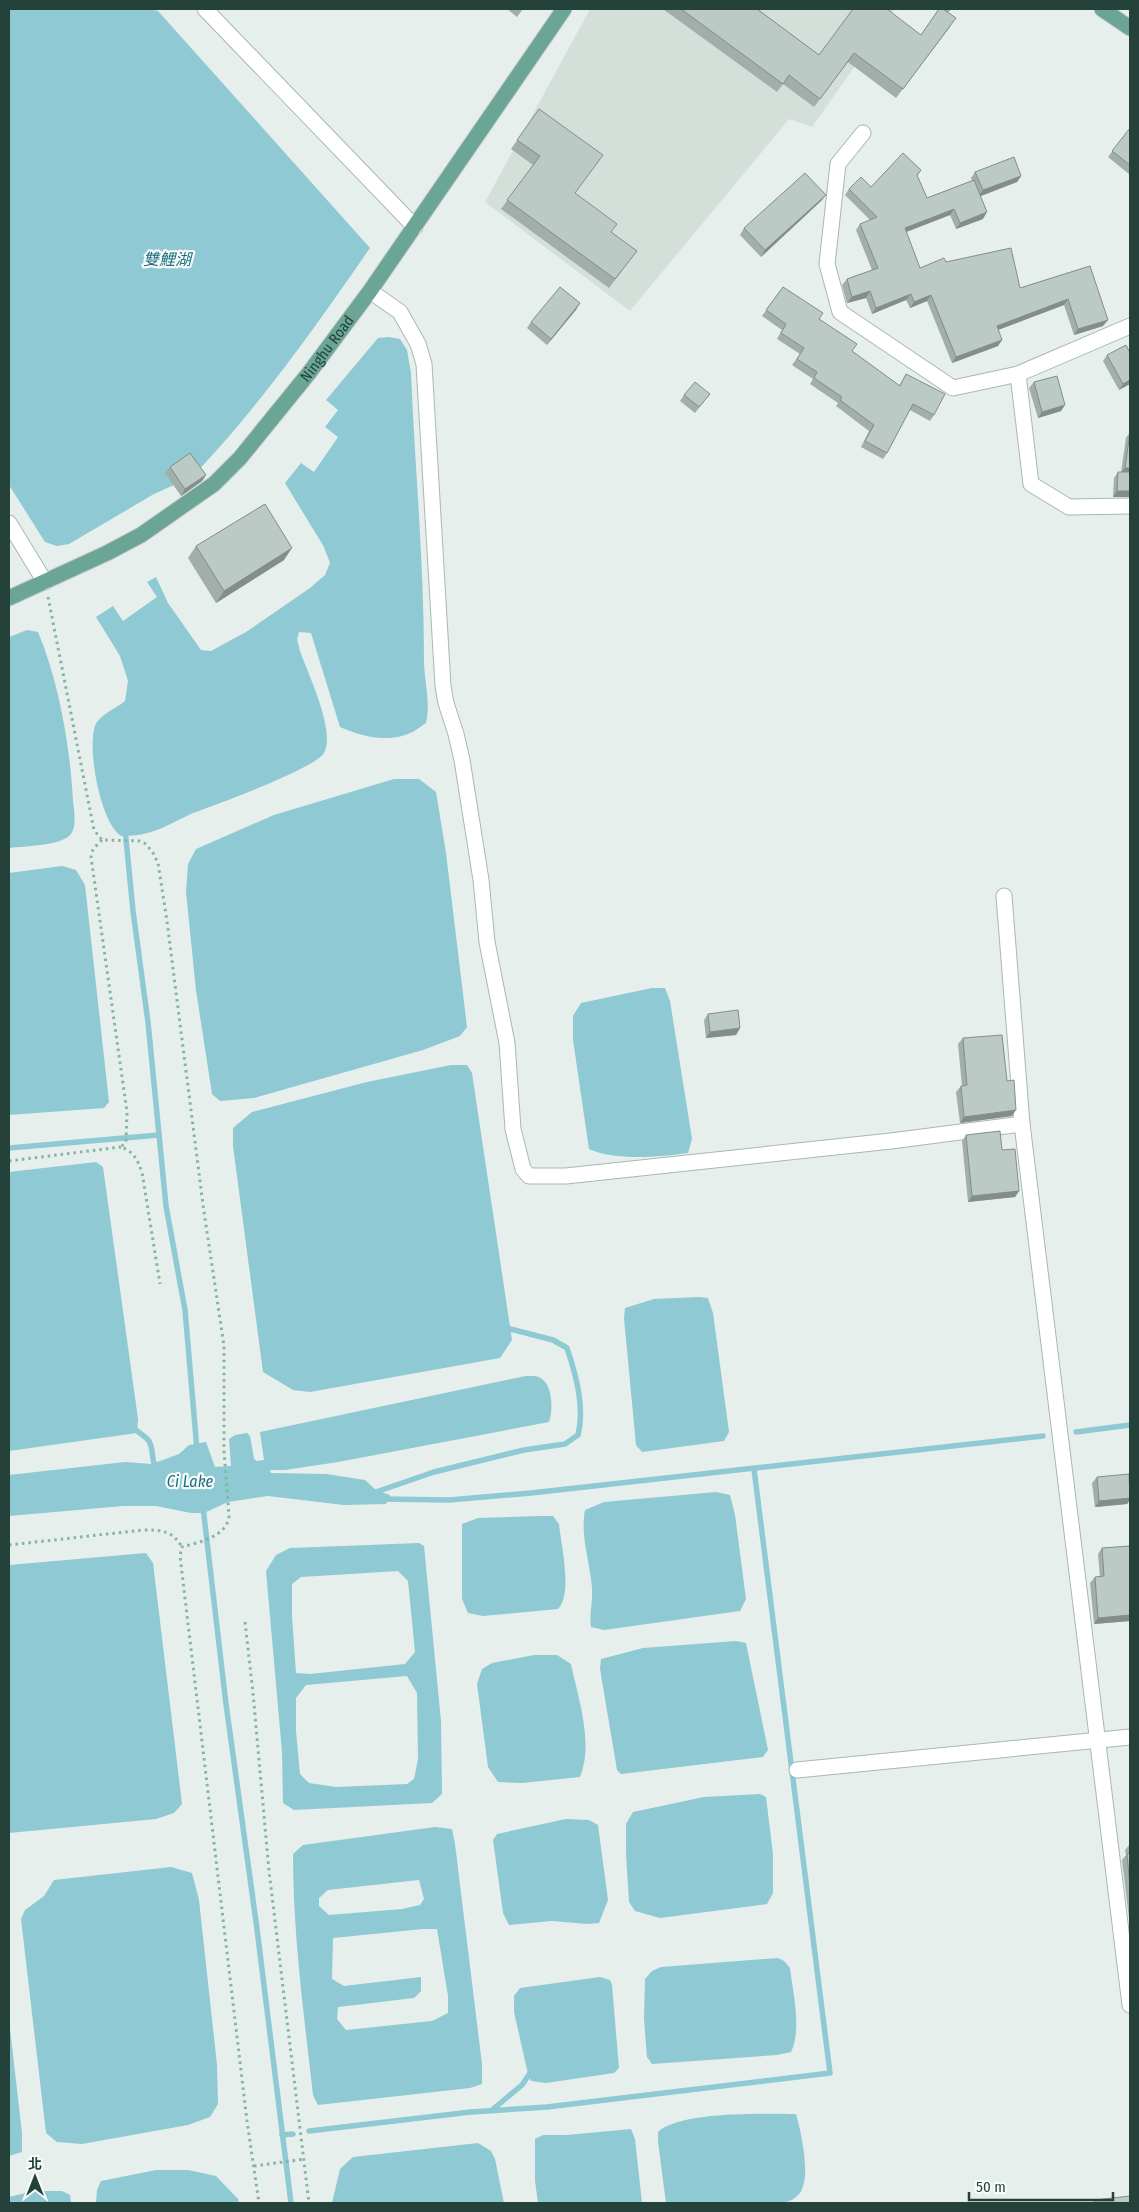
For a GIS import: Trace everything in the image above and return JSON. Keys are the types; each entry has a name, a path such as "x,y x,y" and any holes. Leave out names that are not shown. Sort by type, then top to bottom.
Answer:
{"main road":[{"name":"Ninghu Road","path":"9,598 107,553 140,535 214,484 240,458 270,423 370,291 564,9"},
{"path":"1102,9 1130,28"}],"street":[{"path":"205,9 415,228"},
{"path":"863,133 838,164 827,264 840,312 953,388 1018,374 1130,326"},
{"path":"370,291 400,312 418,344 424,364 443,686 462,760 481,880 487,942 507,1043 513,1129 523,1169 529,1176 566,1176 891,1141 1022,1124"},
{"path":"1018,374 1031,484 1069,507 1130,506"},
{"path":"9,523 45,582"},
{"path":"1004,896 1022,1124 1130,2004"},
{"path":"797,1770 1130,1737"}],"path":[{"path":"45,582 94,830 102,840 134,840 146,844 153,852 158,863 168,920 203,1205 224,1346 224,1460 228,1509 228,1523 215,1536 182,1547"},
{"path":"102,840 93,849 91,857 128,1129 126,1142 121,1147"},
{"path":"9,1161 121,1147 130,1150 136,1157 142,1172 160,1284"},
{"path":"9,1544 143,1530 165,1531 177,1538 182,1547 180,1556 259,2203"},
{"path":"245,1622 269,1871 309,2203"},
{"path":"254,2166 304,2159"}],"shaded area":[{"path":"590,9 895,9 812,127 789,119 630,311 485,202"}],"water":[{"name":"雙鯉湖","path":"9,9 150,9 158,11 370,248 265,392 196,473 166,473 174,485 154,494 69,544 57,546 45,542 9,485"},
{"path":"378,338 400,339 407,350 411,373 421,552 424,668 428,699 426,723 408,734 389,738 364,735 340,727 311,633 299,632 297,639 300,651 324,717 327,743 324,753 316,760 284,777 193,813 162,828 144,834 121,836 107,816 101,801 94,767 93,736 95,726 100,718 125,701 128,681 120,656 96,617 113,606 123,621 157,597 147,582 156,577 168,603 201,650 211,651 246,632 310,588 325,575 330,563 324,547 285,483 301,463 314,472 338,437 325,427 338,410 326,400"},
{"path":"27,630 38,632 58,693 69,758 75,822 71,834 60,841 42,845 9,848 9,637"},
{"path":"394,779 419,779 436,792 446,853 467,1027 460,1036 423,1050 254,1098 220,1101 212,1094 196,990 186,892 188,864 196,849 274,815"},
{"path":"62,866 76,870 85,885 109,1102 104,1108 9,1115 9,873"},
{"path":"652,988 665,988 670,1001 692,1139 688,1153 665,1156 624,1157 599,1153 589,1149 573,1040 573,1016 581,1003"},
{"path":"451,1065 467,1065 472,1073 512,1340 500,1358 310,1392 293,1390 263,1372 233,1146 233,1128 252,1112 367,1082"},
{"path":"96,1162 103,1167 138,1419 137,1433 9,1451 9,1172"},
{"path":"708,1298 713,1313 729,1432 724,1441 642,1452 636,1445 624,1318 625,1308 654,1299"},
{"name":"Ci Lake","path":"526,1376 540,1378 546,1383 550,1393 551,1406 549,1422 338,1462 285,1470 270,1470 271,1473 326,1474 365,1480 376,1490 390,1495 386,1504 344,1505 268,1496 228,1502 204,1513 191,1513 156,1506 123,1506 9,1516 9,1475 125,1462 152,1464 179,1454 189,1445 206,1442 215,1467 231,1466 229,1439 235,1435 247,1433 250,1436 254,1459 257,1461 264,1460 260,1432"},
{"path":"716,1492 730,1495 735,1515 746,1599 740,1611 604,1630 591,1627 592,1588 584,1539 585,1510 604,1502"},
{"path":"553,1516 559,1524 565,1569 565,1592 558,1609 483,1616 468,1613 462,1599 462,1524 478,1518"},
{"path":"419,1543 424,1546 441,1721 442,1794 432,1803 294,1810 283,1803 282,1752 266,1571 276,1555 290,1548","holes":["398,1571 408,1581 415,1652 405,1664 310,1674 296,1673 292,1584 301,1577","407,1676 417,1693 418,1759 414,1779 407,1784 336,1787 309,1783 300,1774 296,1731 296,1698 306,1685"]},
{"path":"146,1553 153,1563 182,1804 174,1813 156,1819 9,1833 9,1565"},
{"path":"736,1641 746,1643 768,1750 763,1757 621,1774 617,1770 600,1669 601,1659 643,1648"},
{"path":"534,1655 557,1655 571,1664 581,1706 585,1735 584,1764 580,1777 522,1783 498,1782 488,1767 477,1684 482,1669 492,1663"},
{"path":"760,1794 766,1797 773,1854 773,1893 767,1904 660,1918 635,1911 629,1902 626,1854 626,1824 633,1812 704,1797"},
{"path":"566,1819 589,1820 598,1825 608,1900 599,1923 587,1924 552,1921 509,1925 503,1913 493,1840 497,1834"},
{"path":"435,1827 452,1829 482,2064 482,2084 470,2088 318,2105 313,2095 300,1975 293,1884 293,1854 303,1845","holes":["419,1880 424,1899 420,1905 402,1909 329,1915 319,1906 319,1898 328,1890","437,1929 448,1996 448,2013 432,2021 346,2030 337,2019 338,2007 414,1998 421,1991 421,1977 344,1986 332,1979 333,1938"]},
{"path":"171,1867 192,1873 199,1900 217,2065 218,2104 210,2117 188,2125 82,2144 57,2142 46,2133 21,1919 25,1910 44,1896 54,1880"},
{"path":"778,1958 784,1961 790,1968 795,2000 796,2033 791,2052 777,2055 652,2064 647,2057 644,2019 645,1979 652,1971 661,1967"},
{"path":"600,1977 610,1980 612,1985 619,2068 614,2073 546,2083 531,2081 514,2012 514,1996 520,1988"},
{"path":"9,2020 22,2133 22,2152 9,2156"},
{"path":"744,2114 796,2114 802,2141 805,2173 801,2191 792,2200 769,2204 666,2203 658,2132 669,2125 703,2117"},
{"path":"631,2129 635,2139 642,2203 538,2203 535,2181 535,2139 543,2135 567,2135"},
{"path":"478,2143 491,2151 495,2159 504,2203 332,2203 340,2169 353,2157"},
{"path":"156,2170 188,2170 216,2176 238,2199 239,2203 96,2203 97,2190 101,2181"},
{"path":"34,2191 62,2191 70,2195 71,2203 9,2203 9,2197"}],"building":[{"path":"681,9 757,9 819,55 853,9 887,9 921,35 939,9 943,9 956,18 903,89 854,53 820,99 789,75 783,84"},
{"path":"539,109 603,155 575,193 617,224 611,232 637,251 615,279 507,200 540,156 517,140"},
{"path":"1130,128 1130,165 1112,151"},
{"path":"903,153 921,170 917,175 927,198 974,180 987,212 960,223 954,209 905,228 920,268 944,258 946,262 1011,248 1020,288 1090,266 1108,320 1078,329 1068,299 997,326 1002,340 956,357 931,295 914,302 911,294 876,308 870,291 852,297 847,279 878,268 860,224 877,217 849,189 861,177 871,187"},
{"path":"1014,157 1021,176 983,190 975,172"},
{"path":"805,173 826,195 765,250 744,228"},
{"path":"560,287 580,303 551,339 531,322"},
{"path":"783,287 823,313 819,319 857,344 852,351 900,386 906,374 945,394 934,415 913,404 887,453 865,441 874,425 840,400 842,397 814,378 817,372 797,359 804,348 781,333 786,324 766,310"},
{"path":"1126,345 1130,353 1130,380 1123,384 1107,355"},
{"path":"1057,376 1065,405 1042,412 1034,382"},
{"path":"695,382 710,394 699,407 684,395"},
{"path":"1130,432 1130,468 1125,468"},
{"path":"190,453 206,475 185,489 170,467"},
{"path":"1118,472 1130,472 1130,491 1117,491"},
{"path":"265,504 292,548 224,591 196,546"},
{"path":"738,1010 740,1028 710,1032 708,1014"},
{"path":"1002,1035 1007,1081 1014,1080 1016,1110 964,1117 961,1086 967,1085 963,1038"},
{"path":"1000,1131 1002,1150 1015,1149 1019,1191 972,1196 966,1135"},
{"path":"1129,1474 1130,1498 1099,1501 1097,1477"},
{"path":"1130,1546 1130,1615 1098,1618 1095,1577 1104,1576 1102,1548"},
{"path":"1130,1853 1130,1886 1127,1854"},
{"path":"1130,2196 1130,2203 1095,2203 1095,2200"}],"waterway":[{"path":"125,829 133,911 148,1022 166,1206 185,1310 197,1450"},
{"path":"9,1148 159,1135"},
{"path":"373,1493 434,1472 524,1450 565,1444 578,1435 580,1402 574,1369 567,1348 553,1340 503,1327"},
{"path":"1076,1432 1130,1425"},
{"path":"133,1428 149,1441 156,1469"},
{"path":"381,1499 449,1500 531,1493 1043,1436"},
{"path":"309,2131 471,2112 547,2107 830,2073 754,1469"},
{"path":"203,1507 226,1704 257,1929 291,2203"},
{"path":"492,2110 522,2085 532,2070"},
{"path":"282,2135 293,2134"}]}
